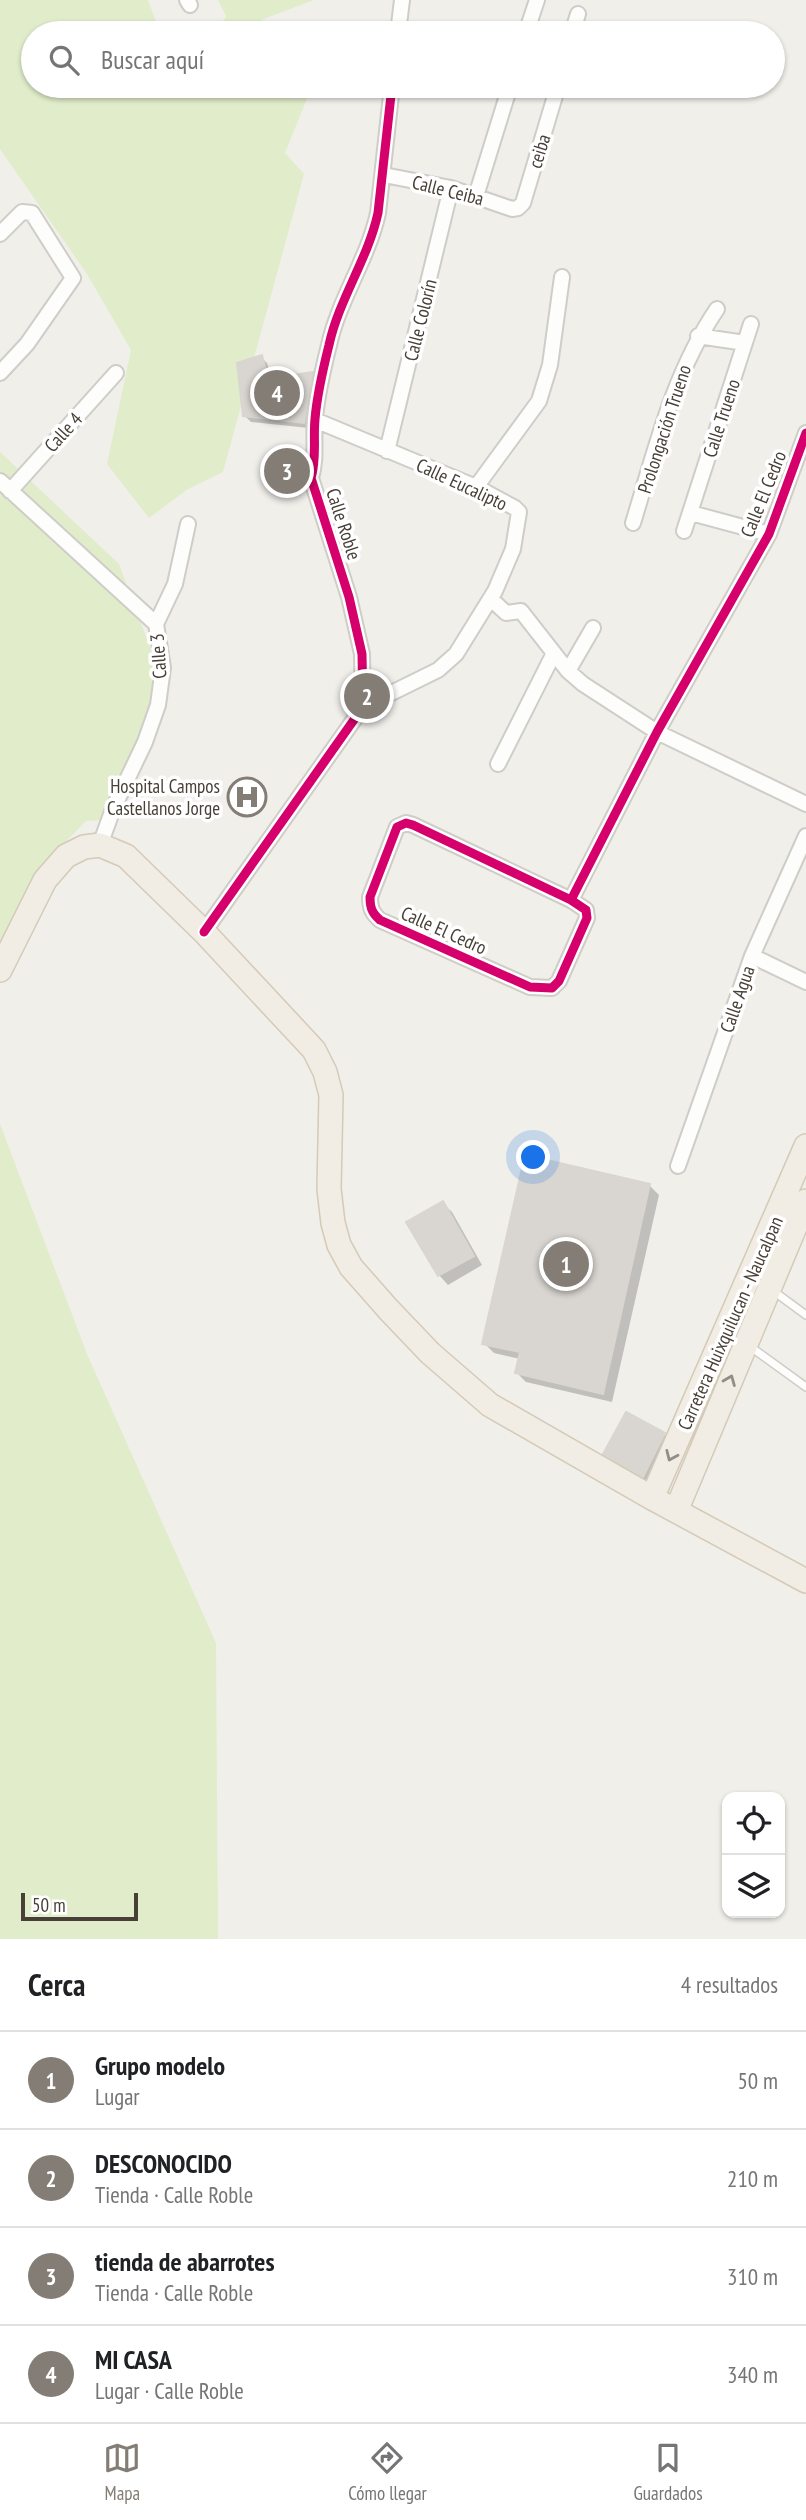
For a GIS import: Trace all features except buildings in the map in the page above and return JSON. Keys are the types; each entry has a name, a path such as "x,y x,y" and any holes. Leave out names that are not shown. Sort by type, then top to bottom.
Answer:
{"main road":[{"path":"0,971 45,880 66,856 84,847 100,845 126,856 204,932 314,1050 325,1072 331,1095 329,1189 339,1245 351,1267 430,1353 490,1405 652,1498 806,1581"},
{"name":"Carretera Huixquilucan - Naucalpan","path":"652,1498 803,1160"},
{"name":"Carretera Huixquilucan - Naucalpan","path":"676,1511 806,1201"}],"street":[{"path":"399,21 402,0"},
{"path":"530,21 537,0"},
{"path":"576,21 578,14"},
{"name":"Calle Roble","path":"363,707 362,654 349,597 311,478 315,464 315,420 329,343 374,231 384,175 391,98"},
{"path":"476,196 506,98"},
{"name":"ceiba","path":"512,209 523,203 554,98"},
{"name":"Calle Ceiba","path":"384,175 451,188 512,209"},
{"name":"Calle Colorín","path":"387,451 451,188"},
{"path":"0,234 22,212 32,213 74,278 27,344 0,373"},
{"path":"476,487 539,401 550,365 562,277"},
{"name":"Prolongación Trueno","path":"633,523 679,377 698,336 717,309"},
{"name":"Calle Trueno","path":"684,531 751,324"},
{"path":"698,336 745,343"},
{"name":"Calle 4","path":"5,486 116,373"},
{"name":"Calle Eucalipto","path":"315,420 476,487 519,512 513,550 491,600 456,654 438,670 363,707"},
{"name":"Calle El Cedro","path":"571,900 657,732 769,534 806,433"},
{"name":"Calle 3","path":"5,486 156,624 163,668 158,705 145,742 113,809 100,845"},
{"path":"691,513 769,534"},
{"path":"156,624 175,584 188,524"},
{"path":"491,600 506,613 521,611 568,671 583,684 657,732 806,804"},
{"path":"568,671 593,628"},
{"path":"498,764 554,653"},
{"path":"204,932 363,707"},
{"name":"Calle El Cedro","path":"406,823 571,900 586,910 587,918 559,981 552,988 541,989 530,987 380,920 370,908 369,897 397,828 406,823"},
{"name":"Calle Agua","path":"678,1166 752,957 806,836"},
{"path":"752,957 806,982"}],"lane":[{"path":"768,1287 806,1315"},
{"path":"745,1343 806,1387"}],"green space":[{"path":"0,0 148,0 156,21 21,21 21,98 307,98 285,153 304,174 223,472 188,489 149,518 107,464 131,350 87,274 0,149"},
{"path":"218,0 314,0 263,21 223,21 226,16"},
{"path":"0,452 119,564 161,677 115,819 86,821 45,863 0,942"},
{"path":"0,1124 87,1354 216,1643 218,1939 0,1939"}],"cycle path":[{"path":"204,932 363,707 362,654 349,597 311,478 316,410 329,345 339,311 368,247 378,213 391,98"},
{"path":"571,900 657,732 769,534 806,433"},
{"path":"406,823 571,900 586,910 587,918 559,981 552,988 530,987 380,920 375,915 370,897 397,827 406,823"}],"place":[{"name":"MI CASA","path":"277,393"},
{"name":"tienda de abarrotes","path":"287,471"},
{"name":"DESCONOCIDO","path":"367,696"},
{"name":"Hospital Campos Castellanos Jorge","path":"247,797"},
{"name":"Grupo modelo","path":"566,1264"}]}
